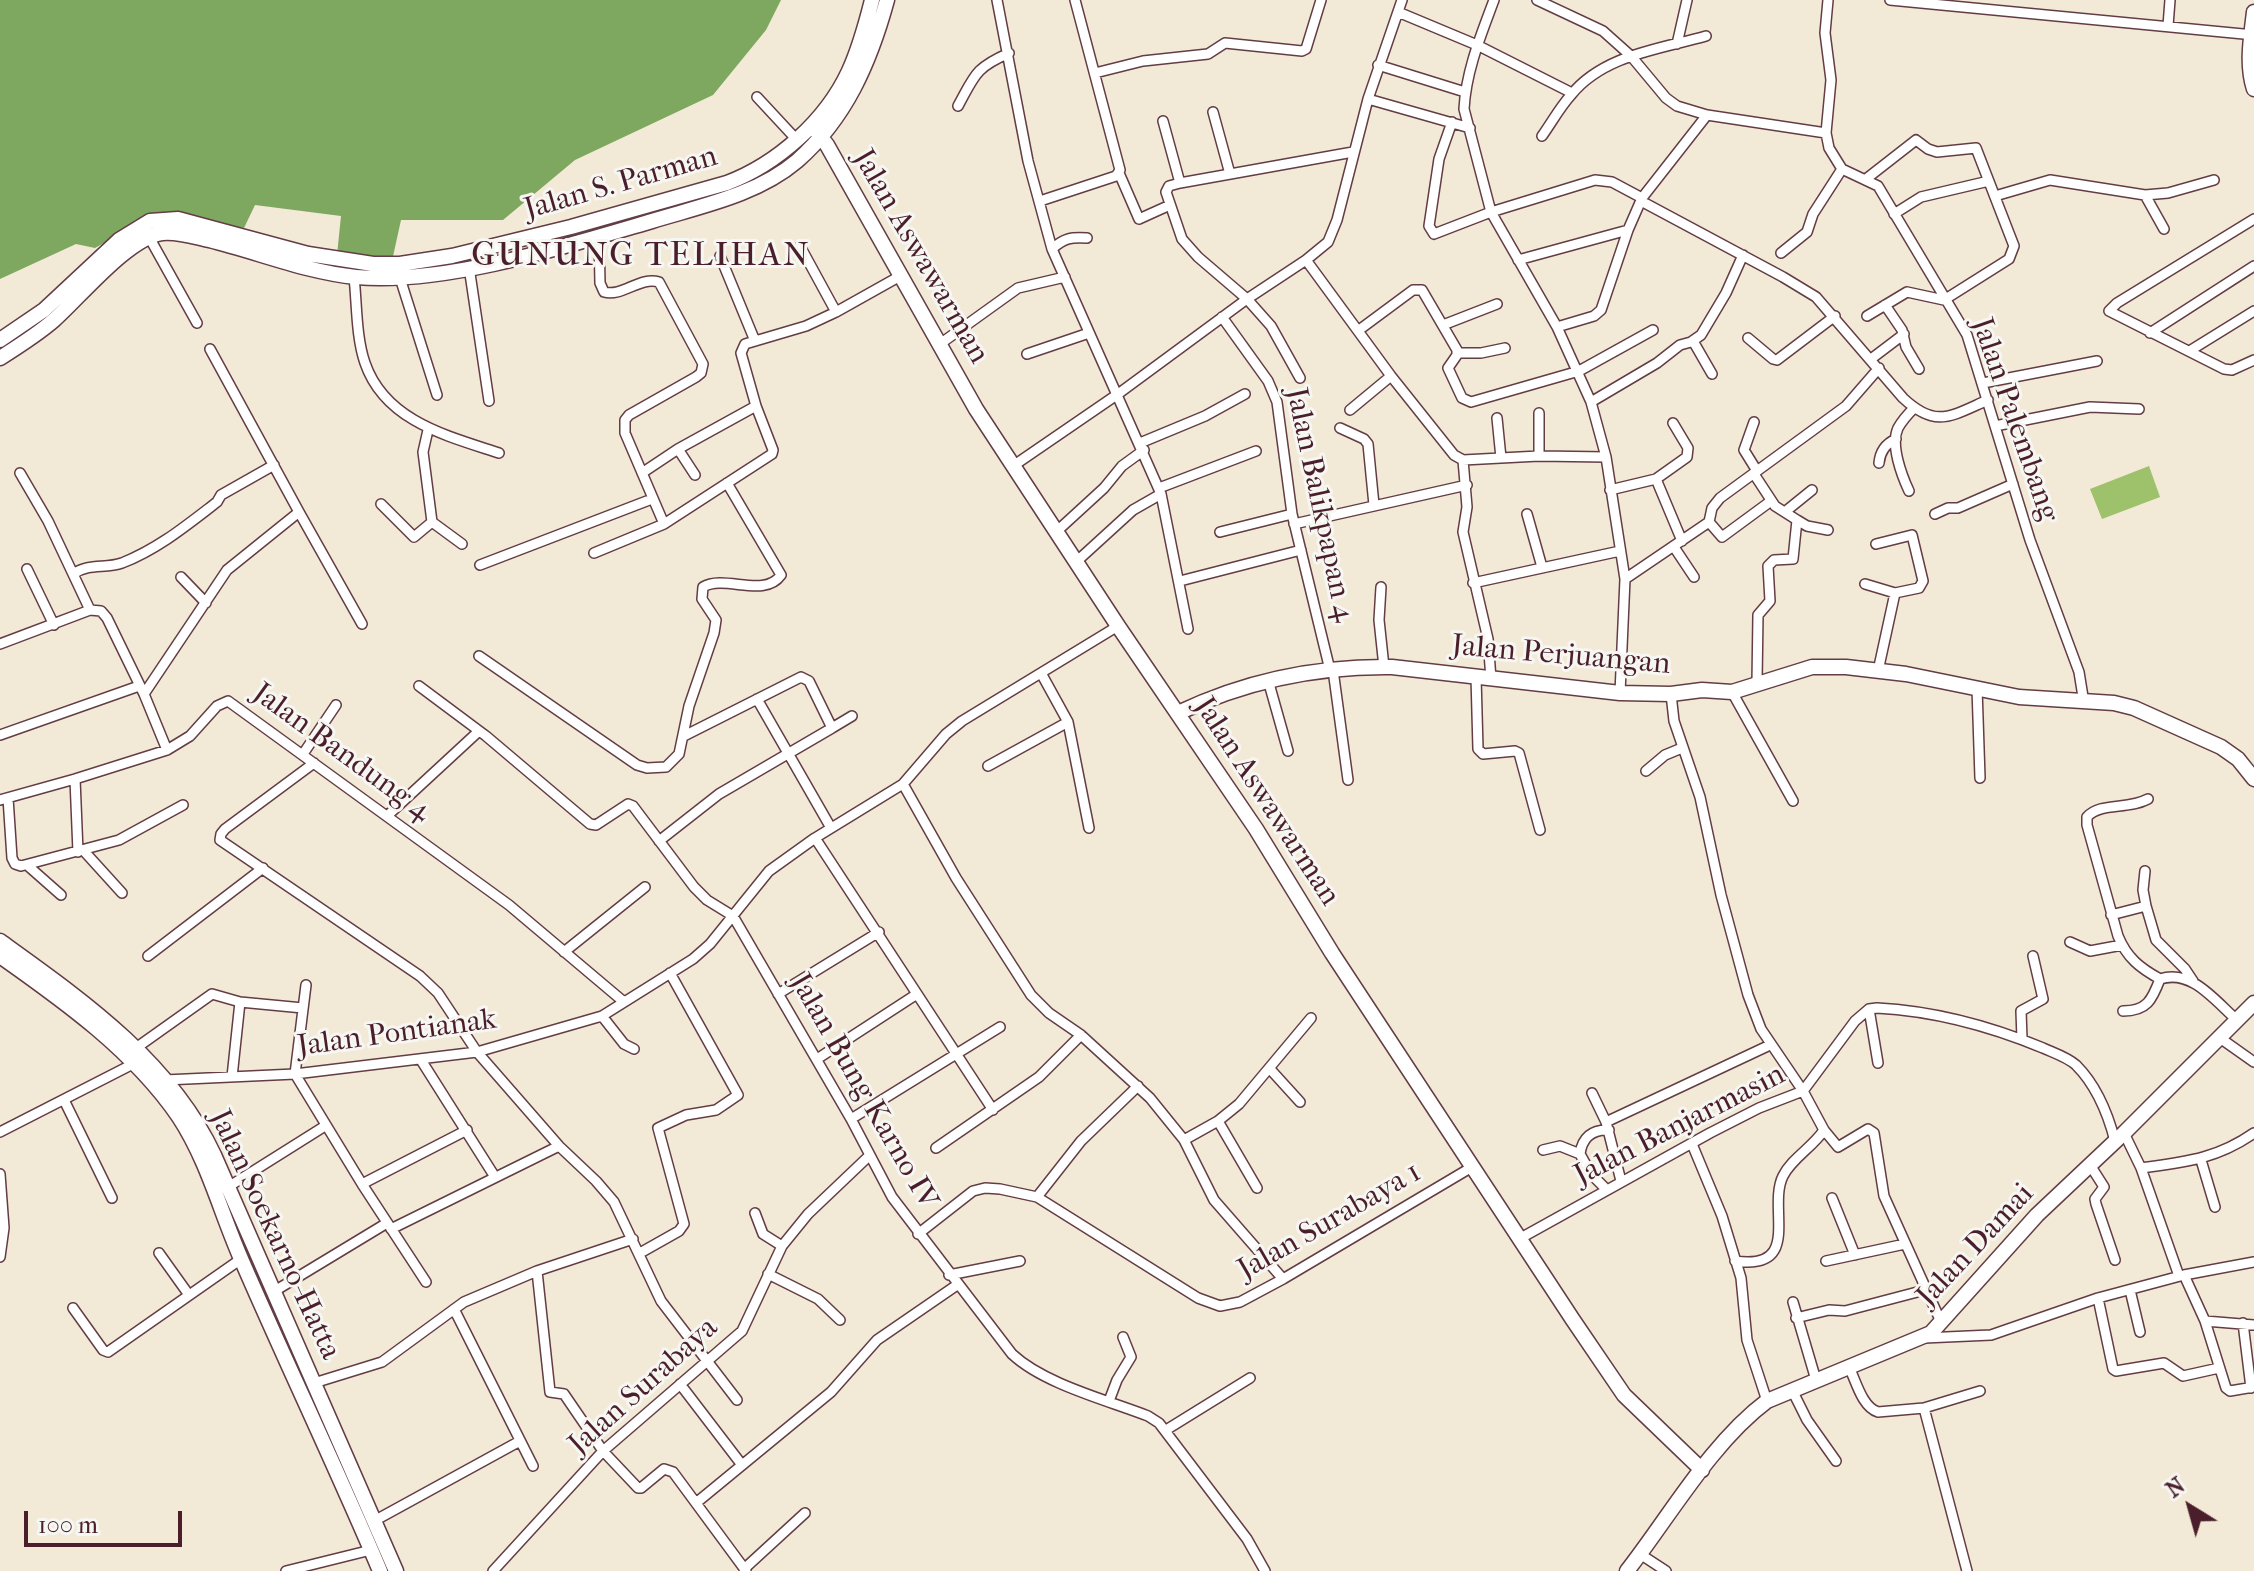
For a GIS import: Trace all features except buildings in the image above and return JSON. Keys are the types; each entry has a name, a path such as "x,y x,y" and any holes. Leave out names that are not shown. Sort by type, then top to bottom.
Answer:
{"street":[{"name":"Jalan S. Parman","path":"48,316 119,240 150,221 178,219 333,259 373,264 423,262 571,227 727,183 766,165 812,125 848,75 872,0"},
{"name":"Jalan S. Parman","path":"0,358 22,336 116,260 149,237 163,233 186,235 307,268 354,277 400,278 469,267 599,237 721,200 756,186 785,170 822,137 864,72 887,0"},
{"path":"997,0 1018,114 1052,249 1160,491 1188,629"},
{"path":"1078,0 1120,165 1119,173 1139,219 1170,205"},
{"path":"1095,73 1143,61 1208,54 1221,46 1304,50 1321,0"},
{"path":"1013,466 1328,242 1378,65 1402,0"},
{"path":"1494,0 1477,45 1465,92 1464,109 1491,212 1579,371 1606,457 1625,579 1620,693"},
{"path":"1537,0 1590,23 1615,40 1671,103 1684,110 1826,133"},
{"path":"1677,44 1687,0"},
{"path":"1781,253 1807,232 1813,214 1842,169 1829,148 1826,133 1831,80 1825,43 1828,0"},
{"path":"1890,0 2253,35"},
{"path":"2168,26 2170,0"},
{"path":"1398,12 1477,45 1572,93"},
{"path":"2254,12 2250,68 2254,89"},
{"path":"1542,136 1572,93 1604,67 1631,56 1706,36"},
{"path":"958,106 978,70 1009,53"},
{"path":"1378,65 1465,92"},
{"path":"757,97 796,139"},
{"path":"1368,99 1470,128"},
{"path":"1213,112 1230,174"},
{"path":"1557,327 1594,316 1601,310 1628,230 1645,195 1707,115"},
{"path":"1163,121 1180,183"},
{"path":"1452,122 1439,159 1429,229 1437,234 1491,212 1595,180 1612,182 1645,195 1816,297 1878,354 1879,368 1914,408 1938,419 1952,416 1986,392 2097,361"},
{"name":"Jalan Aswawarman","path":"812,125 822,137 902,275 976,409 1256,829 1332,953 1519,1239 1624,1395 1702,1470"},
{"path":"1866,179 1917,140 1937,152 1976,148 2012,237 2013,253 2009,259 1944,300 1907,292 1867,316"},
{"path":"1300,378 1275,333 1247,299 1182,239 1167,188 1180,183 1353,152"},
{"name":"Jalan Palembang","path":"1842,169 1878,186 1967,335 2030,540 2079,672 2084,703"},
{"path":"1040,201 1119,173"},
{"path":"1995,196 2041,181 2059,180 2145,195 2168,193 2214,180"},
{"path":"1894,214 1921,197 1989,181"},
{"path":"2145,195 2164,229"},
{"path":"2254,219 2109,308 2112,314 2228,370 2254,360"},
{"path":"1518,260 1628,230"},
{"path":"149,237 197,323"},
{"path":"599,237 600,283 604,292 614,294 653,280 659,282 703,364 701,373 696,377 625,420 625,433 662,520"},
{"path":"1052,249 1062,240 1087,238"},
{"path":"800,246 836,312"},
{"path":"1591,402 1657,363 1680,345 1693,341 1706,328 1743,255"},
{"path":"720,256 755,341"},
{"path":"1306,260 1443,444 1463,460 1539,456 1606,457"},
{"path":"2150,333 2254,266"},
{"path":"469,267 489,401"},
{"path":"594,553 662,520 772,454 741,353 745,344 806,326 902,275"},
{"path":"354,277 367,367 390,402 428,430 499,453"},
{"path":"940,344 1018,288 1065,277"},
{"path":"400,278 437,395"},
{"path":"1359,330 1417,288 1423,292 1458,353"},
{"path":"1443,325 1497,304"},
{"path":"1885,305 1904,334 1906,347 1919,369"},
{"path":"2191,350 2254,311"},
{"path":"1748,338 1777,360 1835,316"},
{"name":"Jalan Balikpapan 4","path":"1222,317 1273,391 1277,402 1293,519 1331,670 1348,780"},
{"path":"1458,353 1448,368 1462,398 1471,402 1579,371 1653,330"},
{"path":"1027,354 1089,333"},
{"path":"1878,354 1904,334"},
{"name":"Jalan S. Parman","path":"0,340 22,336"},
{"path":"1693,341 1712,374"},
{"path":"1458,353 1481,353 1505,348"},
{"path":"210,349 362,624"},
{"path":"1625,579 1709,522 1716,501 1846,406 1879,368"},
{"path":"1350,410 1391,376"},
{"path":"1056,532 1104,488 1142,446 1245,394"},
{"path":"642,473 678,449 756,406"},
{"path":"1995,426 2069,410 2109,407 2139,409"},
{"path":"1909,491 1896,439 1897,429 1914,408"},
{"path":"1539,413 1539,456"},
{"path":"1497,418 1501,458"},
{"path":"1754,422 1744,450 1771,501 1797,520 1828,530"},
{"path":"1610,490 1656,479 1688,454 1688,448 1673,423"},
{"path":"1340,428 1368,444 1374,505"},
{"path":"427,528 423,452 428,430"},
{"path":"1879,463 1879,455 1885,446 1896,439"},
{"path":"678,449 695,475"},
{"path":"1076,562 1133,510 1160,491 1256,451"},
{"path":"1463,460 1467,485 1463,532 1488,639 1478,749 1483,754 1519,753 1540,830"},
{"path":"73,574 86,567 122,563 159,546 219,499 276,469"},
{"path":"20,473 48,521 90,610"},
{"path":"1656,479 1678,544 1694,577"},
{"path":"479,656 637,765 666,767 674,761 684,736 689,706 714,633 716,620 701,593 708,584 763,585 777,581 781,575 727,483"},
{"path":"1935,514 1948,508 1958,508 2013,484"},
{"path":"1220,532 1467,485"},
{"path":"1786,511 1812,490"},
{"path":"480,565 652,499"},
{"path":"1709,522 1722,537 1771,501"},
{"path":"381,504 414,537 427,528"},
{"path":"0,735 142,690 232,564 299,512"},
{"path":"1527,514 1542,567"},
{"path":"1757,682 1758,615 1770,601 1768,566 1774,560 1793,559 1797,520"},
{"path":"427,528 462,544"},
{"path":"1865,584 1895,593 1919,588 1923,584 1915,540 1909,535 1876,544"},
{"path":"1180,581 1301,550"},
{"path":"1473,583 1620,551"},
{"path":"27,569 54,625"},
{"path":"181,577 206,603"},
{"path":"1381,587 1379,620 1384,667"},
{"path":"1878,671 1895,593"},
{"path":"0,644 90,610 101,611 142,690 167,750"},
{"name":"Jalan Pontianak","path":"165,1080 295,1074 477,1052 602,1016 693,959 710,944 769,871 815,838 903,784 962,721 1118,626"},
{"name":"Jalan Perjuangan","path":"1178,713 1221,694 1268,680 1331,670 1384,667 1620,693 1671,694 1702,690 1732,692 1812,667 1846,667 2019,697 2114,703 2134,708 2228,751 2254,779"},
{"path":"1041,673 1068,722 1089,828"},
{"path":"684,736 801,677 832,728"},
{"path":"1268,680 1288,751"},
{"path":"419,686 479,731 590,824 596,825 631,804 700,894 733,916"},
{"path":"1977,688 1980,778"},
{"path":"1732,692 1793,801"},
{"path":"1671,694 1674,721 1703,807 1721,895 1748,995 1770,1045 1803,1091 1836,1147 1868,1129 1874,1133 1881,1187 1941,1322"},
{"path":"757,699 831,828"},
{"name":"Jalan Bandung 4","path":"4,799 167,750 190,736 217,706 228,701 509,905 624,1002"},
{"path":"303,754 336,705"},
{"path":"659,841 719,794 852,716"},
{"path":"988,766 1068,722"},
{"path":"387,816 479,731"},
{"path":"1646,771 1660,758 1682,748"},
{"path":"314,763 221,834 222,843 420,976 438,993 477,1052 559,1146 607,1193 633,1239 661,1301 737,1400"},
{"path":"75,779 81,851 122,893"},
{"path":"903,784 956,878 1022,983 1039,1004 1081,1035 1138,1086 1184,1140 1210,1193 1283,1279"},
{"path":"4,799 12,858 15,864 27,865 119,840 183,805"},
{"path":"2148,799 2135,806 2100,808 2087,817 2111,915 2122,945 2137,966 2160,979 2173,975 2193,981"},
{"path":"815,838 993,1110"},
{"path":"27,865 61,895"},
{"path":"148,956 263,868"},
{"path":"2145,871 2146,906 2156,940 2185,969 2254,1062"},
{"path":"564,952 645,887"},
{"path":"2111,915 2146,906"},
{"name":"Jalan Bung Karno IV","path":"733,916 851,1119 880,1179 957,1285 1021,1363 1148,1416 1166,1430 1247,1539 1265,1571"},
{"path":"778,994 879,932"},
{"name":"Jalan Soekarno-Hatta","path":"0,941 110,1024 136,1048 141,1066 178,1116 192,1140 241,1259 380,1571"},
{"path":"2070,942 2090,951 2122,945"},
{"name":"Jalan Soekarno-Hatta","path":"0,956 46,988 141,1066 165,1080 196,1119 396,1571"},
{"path":"2022,1039 2021,1011 2043,999 2033,956"},
{"path":"640,1253 679,1231 684,1224 658,1128 690,1113 716,1110 737,1097 738,1093 670,973"},
{"path":"2123,1011 2143,1009 2160,979"},
{"path":"306,985 295,1074 426,1282"},
{"path":"136,1048 208,995 215,994 240,1002 303,1008"},
{"path":"817,1059 917,994"},
{"path":"232,1077 240,1002"},
{"name":"Jalan Damai","path":"1627,1571 1702,1470 1742,1423 1767,1401 1924,1338 2037,1215 2254,1003"},
{"path":"1878,1063 1869,1009 1887,1008 1959,1020 2022,1039 2070,1060 2090,1081 2119,1137 2141,1168 2182,1275 2205,1321 2226,1388 2230,1391 2252,1388 2249,1324 2205,1321"},
{"name":"Jalan Banjarmasin","path":"1519,1239 1759,1108 1803,1091 1855,1021 1869,1009"},
{"path":"602,1016 624,1044 634,1049"},
{"path":"1184,1140 1218,1121 1239,1104 1311,1018"},
{"path":"851,1119 1000,1027"},
{"path":"936,1148 1039,1077 1081,1035"},
{"path":"1580,1154 1587,1136 1770,1045"},
{"path":"421,1060 495,1177"},
{"path":"0,1132 141,1066"},
{"path":"1270,1069 1300,1102"},
{"path":"1037,1197 1081,1141 1138,1086"},
{"path":"1592,1093 1608,1126 1621,1181"},
{"path":"64,1100 112,1198"},
{"path":"1218,1121 1257,1188"},
{"path":"228,1187 325,1126"},
{"path":"362,1184 467,1130"},
{"path":"1735,1262 1763,1258 1776,1246 1781,1231 1777,1197 1781,1178 1825,1132"},
{"path":"2141,1168 2201,1160 2234,1146 2254,1133"},
{"path":"1692,1144 1722,1216 1741,1278 1747,1340 1767,1401"},
{"path":"273,1292 389,1226 559,1146"},
{"path":"1543,1150 1560,1146 1580,1154 1591,1174 1606,1189"},
{"name":"Jalan Surabaya","path":"493,1571 603,1451 734,1339 748,1322 782,1246 808,1214 870,1155"},
{"path":"2201,1160 2215,1207"},
{"path":"2090,1165 2104,1187 2095,1199 2115,1260"},
{"name":"Jalan Surabaya 1","path":"918,1234 966,1195 979,1189 1000,1189 1037,1197 1210,1304 1231,1305 1283,1279 1472,1167"},
{"path":"0,1174 0,1257"},
{"path":"1832,1198 1855,1255"},
{"path":"755,1213 763,1234 782,1246"},
{"path":"314,1383 382,1362 454,1309 537,1271 633,1239"},
{"path":"1826,1261 1905,1244"},
{"path":"159,1253 189,1295"},
{"path":"73,1308 103,1350 108,1352 241,1259"},
{"path":"949,1275 1020,1261"},
{"path":"1924,1338 1991,1335 2098,1298 2182,1275 2254,1262"},
{"path":"537,1271 550,1392 564,1394 603,1451 638,1488 668,1468 745,1570 805,1513"},
{"path":"768,1274 818,1299 840,1320"},
{"path":"696,1503 831,1392 877,1340 957,1285"},
{"path":"1796,1318 1829,1310 1845,1311 1925,1290"},
{"path":"2130,1290 2140,1332"},
{"path":"2098,1298 2113,1369 2116,1371 2164,1363 2183,1376 2219,1368"},
{"path":"1793,1302 1816,1380"},
{"path":"454,1309 533,1466"},
{"path":"1109,1401 1131,1357 1123,1337"},
{"path":"1849,1367 1871,1410 1878,1412 1924,1408 1980,1391"},
{"path":"1166,1430 1250,1378"},
{"path":"680,1384 742,1465"},
{"path":"1792,1390 1811,1427 1836,1461"},
{"path":"1924,1408 1967,1571"},
{"path":"374,1521 520,1441"},
{"path":"286,1571 371,1550"},
{"path":"1640,1554 1666,1571"}],"green space":[{"path":"0,0 781,0 766,30 713,95 575,160 503,220 401,220 392,261 337,255 341,216 255,205 244,228 159,212 95,248 76,244 0,279"},
{"path":"2149,466 2160,497 2102,519 2090,489"}],"district":[{"name":"GUNUNG TELIHAN","path":"641,257"}]}
